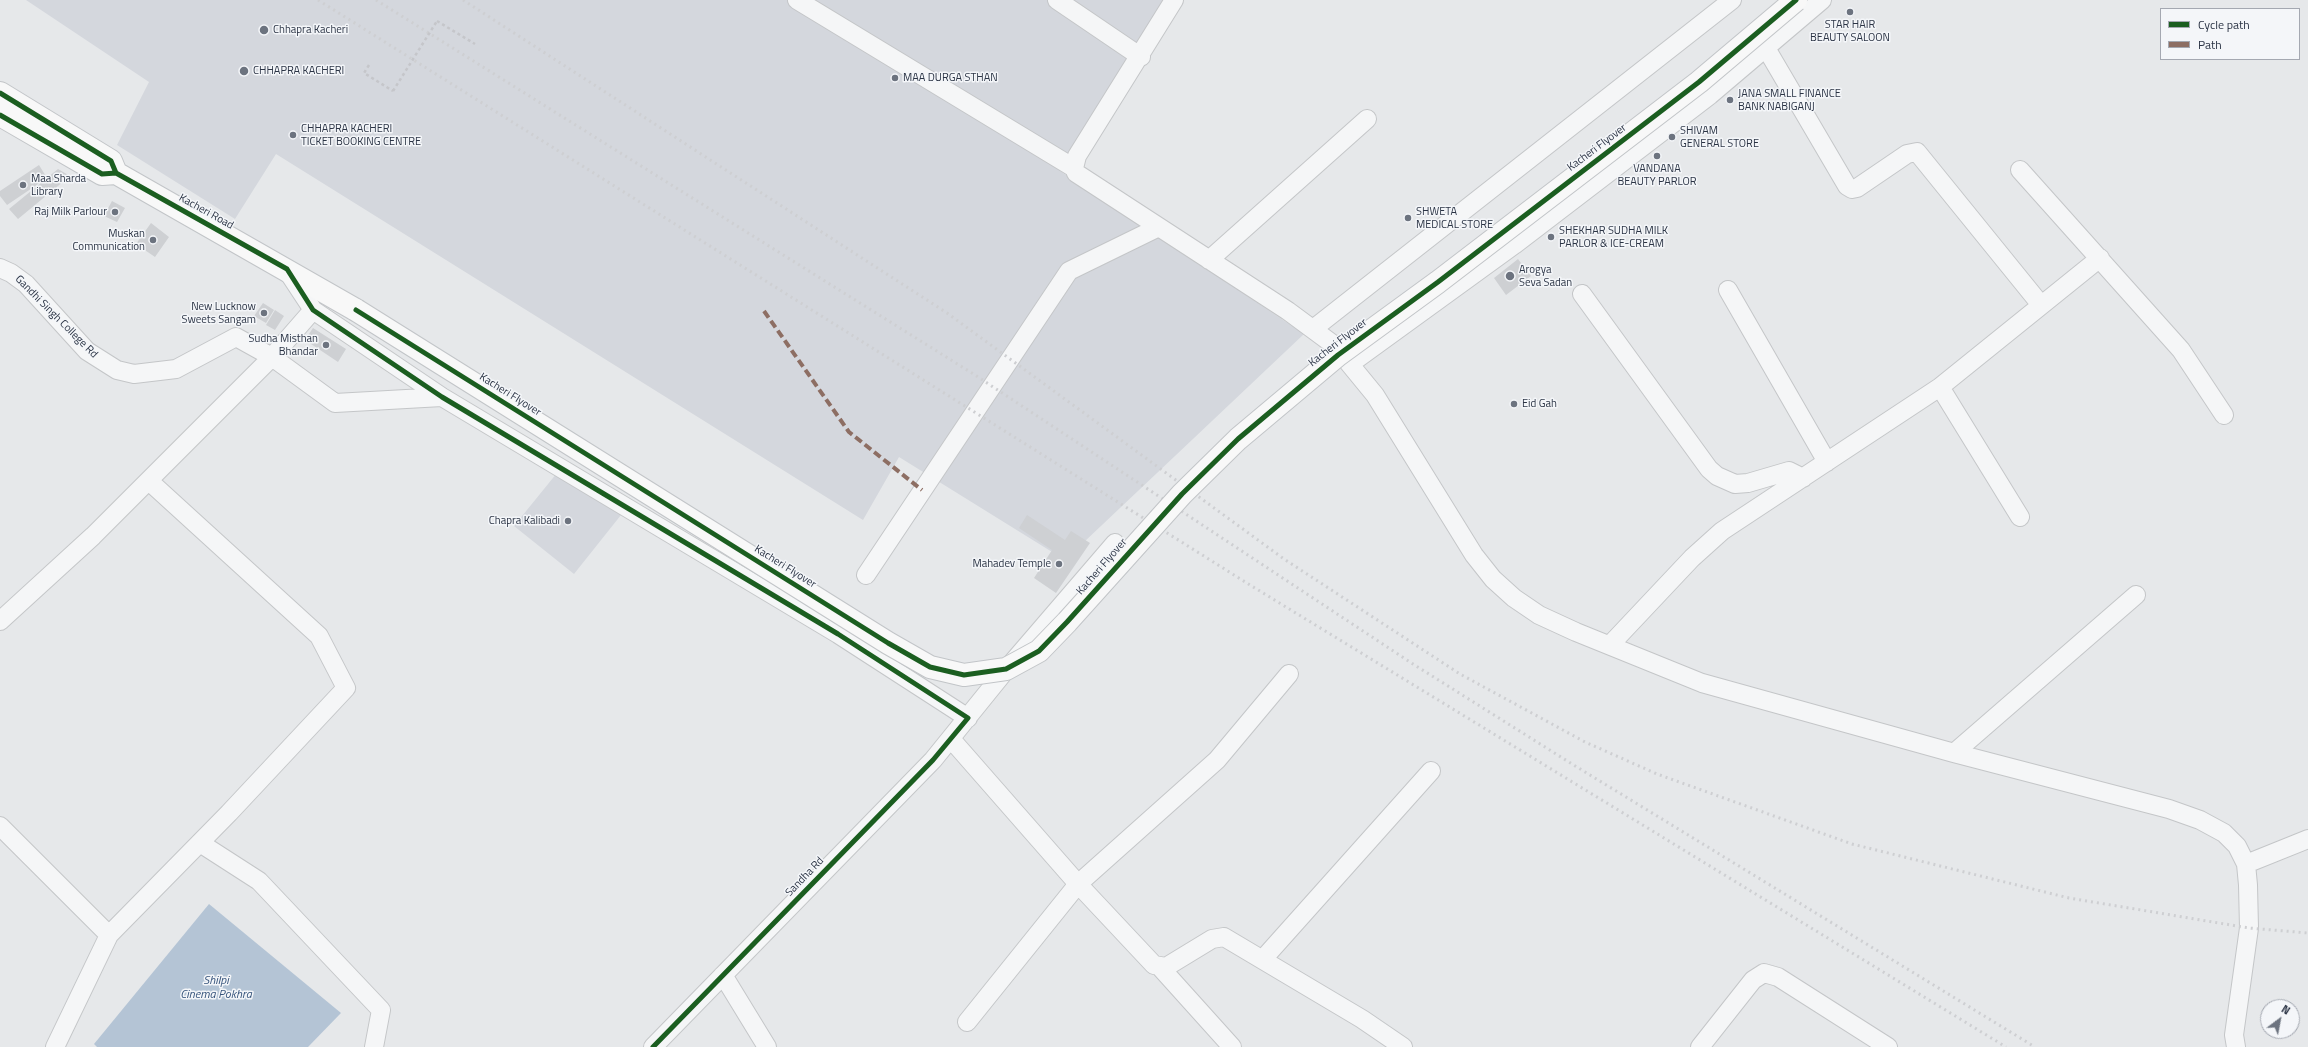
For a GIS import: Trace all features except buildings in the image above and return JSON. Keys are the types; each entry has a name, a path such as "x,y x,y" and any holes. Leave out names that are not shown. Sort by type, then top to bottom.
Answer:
{"main road":[{"name":"Kacheri Flyover","path":"356,310 888,643 930,666 964,675 1006,669 1039,651 1182,494 1238,439 1338,355 1438,282 1699,82 1796,0"},
{"name":"Kacheri Road","path":"0,93 111,162 116,173"},
{"name":"Kacheri Road","path":"0,115 102,174 116,173 287,269 356,310"}],"street":[{"path":"797,0 1074,168 1080,177 1209,260 1313,329 1334,345 1375,395 1474,555 1493,579 1514,598 1539,615 1702,683 1954,753 2169,809 2200,820 2224,833 2237,846 2246,864 2248,885 2249,928 2234,1035 2236,1047"},
{"path":"1057,0 1141,57"},
{"path":"1074,168 1077,156 1141,57 1174,0"},
{"path":"1313,329 1732,0"},
{"path":"1350,364 1609,172 1710,95 1822,0"},
{"path":"1766,48 1847,186 1852,189 1857,188 1907,154 1917,152 2041,305"},
{"path":"1209,260 1366,119"},
{"path":"2020,170 2181,350 2224,415"},
{"path":"866,575 1069,271 1159,227"},
{"path":"1610,645 1692,558 1722,531 1744,518 1940,387 2100,258"},
{"name":"Gandhi Singh College Rd","path":"0,268 11,272 26,284 87,351 117,370 134,374 176,369 236,336 272,357 335,403 442,397"},
{"path":"287,269 313,310 442,397 838,634 968,718"},
{"path":"1728,290 1827,462"},
{"path":"1582,294 1709,469 1717,476 1735,484 1748,483 1789,471 1803,478"},
{"path":"0,621 94,536 272,357 313,310"},
{"path":"1940,387 2020,517"},
{"path":"55,1047 109,935 200,843 346,688 319,636 149,481"},
{"name":"Sandha Rd","path":"653,1047 933,760 1115,543"},
{"path":"1954,753 2136,595"},
{"path":"967,1022 1078,884 1217,760 1289,674"},
{"path":"951,739 1147,960 1160,967 1232,1047"},
{"path":"1263,959 1431,771"},
{"path":"0,826 109,935"},
{"path":"2246,864 2308,839"},
{"path":"200,843 259,881 381,1010 374,1047"},
{"path":"1160,967 1174,964 1218,937 1231,940 1394,1044"},
{"path":"1700,1047 1753,980 1764,973 1778,978 1888,1047"},
{"path":"723,975 767,1047"}],"path":[{"path":"369,65 364,73 393,92 437,21 475,44"}],"shaded area":[{"path":"26,0 1172,0 1060,171 1304,334 1065,560 899,457 863,520 276,154 235,219 117,145 149,82"},
{"name":"Chapra Kalibadi","path":"561,468 621,515 574,574 514,526"}],"water":[{"name":"Shilpi Cinema Pokhra","path":"209,904 341,1013 308,1047 97,1047 94,1044"}],"railway":[{"path":"318,0 1250,585 2006,1047"},
{"path":"376,0 975,375 1413,664 1572,764 2035,1047"},
{"path":"463,0 947,313 1284,559 1460,674 1585,742 1657,774 1852,844 2069,898 2249,928 2308,933"}],"marked path":[{"path":"764,311 849,432 922,490"}],"cycle path":[{"path":"356,310 888,643 930,667 964,675 1006,669 1039,651 1182,494 1238,439 1338,355 1438,282 1699,82 1796,0"},
{"path":"0,93 111,161 116,173"},
{"path":"0,115 102,174 116,173 287,269 313,310 442,397 838,634 968,718 933,760 653,1047"}],"place":[{"name":"STAR HAIR BEAUTY SALOON","path":"1850,12"},
{"name":"Chhapra Kacheri","path":"264,30"},
{"name":"CHHAPRA KACHERI","path":"244,71"},
{"name":"MAA DURGA STHAN","path":"895,78"},
{"name":"JANA SMALL FINANCE BANK NABIGANJ","path":"1730,100"},
{"name":"CHHAPRA KACHERI TICKET BOOKING CENTRE","path":"293,135"},
{"name":"SHIVAM GENERAL STORE","path":"1672,137"},
{"name":"VANDANA BEAUTY PARLOR","path":"1657,156"},
{"name":"Maa Sharda Library","path":"23,185"},
{"name":"Raj Milk Parlour","path":"115,212"},
{"name":"SHWETA MEDICAL STORE","path":"1408,218"},
{"name":"SHEKHAR SUDHA MILK PARLOR & ICE-CREAM","path":"1551,237"},
{"name":"Muskan Communication","path":"153,240"},
{"name":"Arogya Seva Sadan","path":"1510,276"},
{"name":"New Lucknow Sweets Sangam","path":"264,313"},
{"name":"Sudha Misthan Bhandar","path":"326,345"},
{"name":"Eid Gah","path":"1514,404"},
{"name":"Chapra Kalibadi","path":"568,521"},
{"name":"Mahadev Temple","path":"1059,564"}]}
